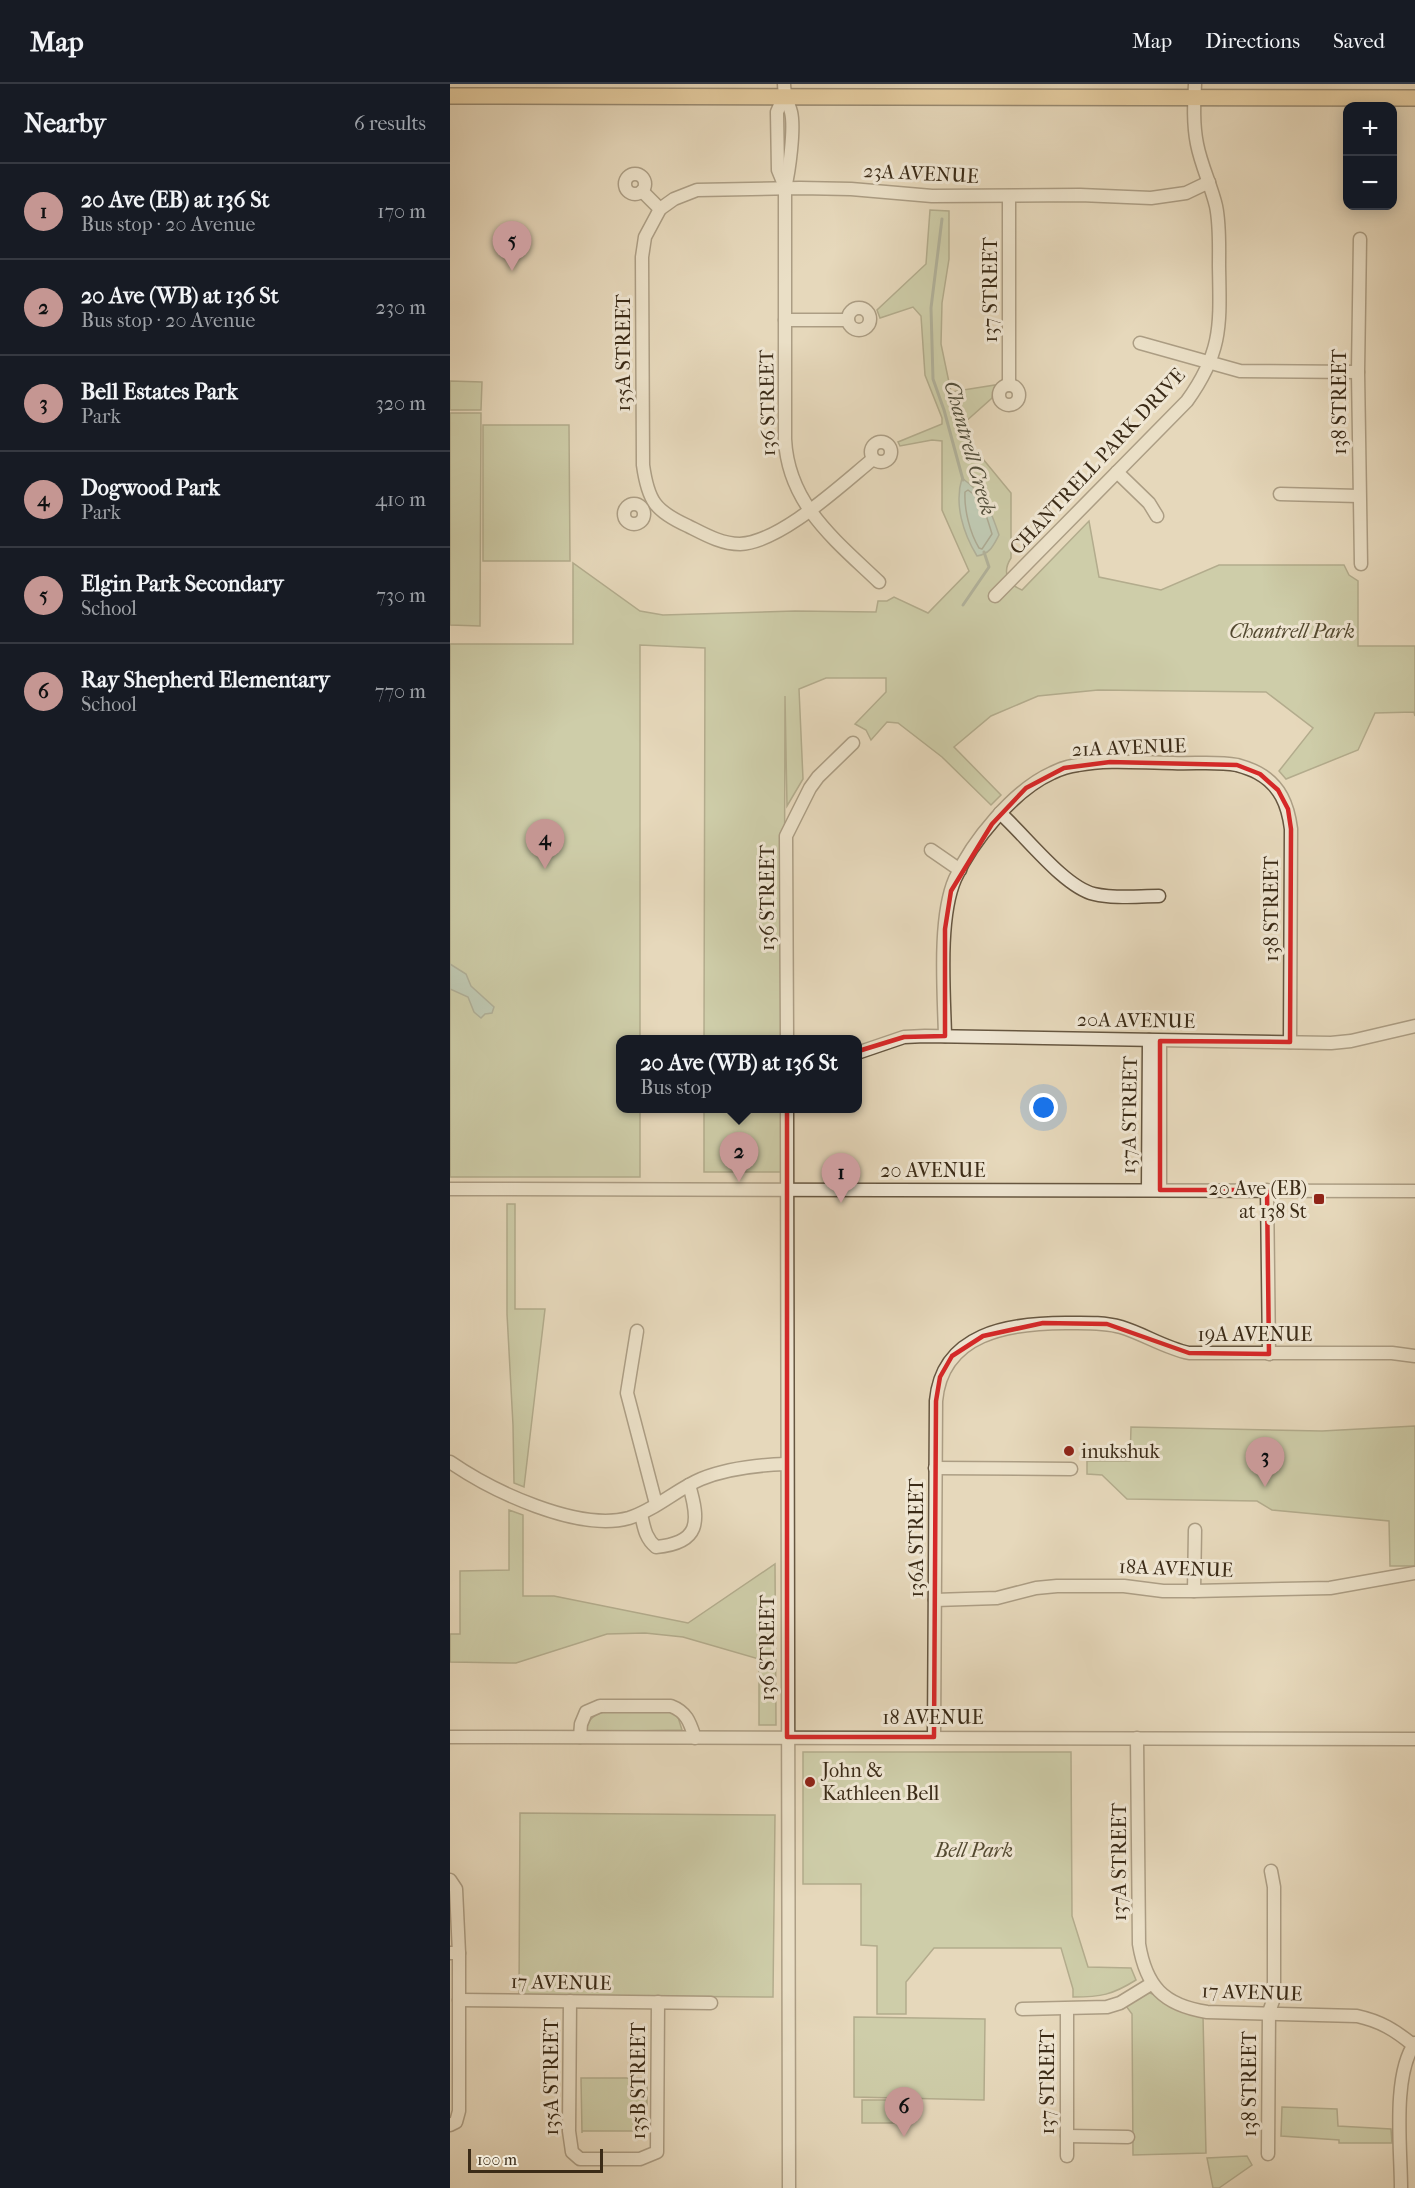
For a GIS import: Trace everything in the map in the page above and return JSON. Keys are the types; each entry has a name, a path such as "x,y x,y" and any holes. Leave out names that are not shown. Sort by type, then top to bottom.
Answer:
{"main road":[{"path":"450,96 784,90 1195,91 1415,98"}],"street":[{"name":"136 STREET","path":"784,90 777,112 778,170 785,188 785,451 795,487 810,510 821,525 879,582"},
{"name":"CHANTRELL PARK DRIVE","path":"995,596 1186,400 1201,381 1210,362 1220,320 1219,227 1216,207 1197,146 1194,114 1195,91"},
{"name":"23A AVENUE","path":"660,209 674,199 697,190 851,189 932,196 1080,195 1151,198 1186,193 1209,182"},
{"path":"642,191 660,209"},
{"name":"137 STREET","path":"1009,196 1009,385"},
{"name":"135A STREET","path":"660,209 645,237 642,257 643,465 646,504 719,541 739,544 760,540 810,510"},
{"name":"138 STREET","path":"1360,239 1358,372 1361,564"},
{"path":"785,320 848,320"},
{"path":"1140,344 1240,371 1358,372"},
{"path":"810,510 873,459"},
{"path":"1117,472 1149,503 1157,516"},
{"path":"1280,494 1359,496"},
{"name":"136 STREET","path":"787,1035 786,836 810,788 818,777 853,743"},
{"name":"21A AVENUE","path":"1000,813 1026,788 1064,768 1078,765 1110,762 1224,764 1249,768 1270,782"},
{"name":"138 STREET","path":"1270,782 1284,799 1291,829 1290,1042"},
{"path":"945,1036 945,916 951,891 960,870 1000,813 1065,877 1086,891 1111,896 1159,896"},
{"path":"931,850 960,870"},
{"name":"20A AVENUE","path":"862,1052 904,1037 1341,1042 1415,1026"},
{"name":"137A STREET","path":"1154,1190 1155,1040"},
{"name":"136 STREET","path":"787,1113 789,2188"},
{"name":"20 AVENUE","path":"450,1189 1415,1191"},
{"path":"1267,1190 1269,1354"},
{"name":"19A AVENUE","path":"961,1348 983,1336 1020,1325 1092,1323 1122,1327 1175,1350 1189,1353 1392,1353 1415,1356"},
{"path":"637,1331 627,1393 656,1504"},
{"name":"136A STREET","path":"934,1737 937,1389 945,1366 961,1348"},
{"path":"450,1462 505,1494 548,1509 599,1520 627,1518 641,1514 689,1485 725,1471 750,1466 786,1464"},
{"path":"935,1468 1071,1469"},
{"path":"641,1514 644,1533 656,1547 674,1546 687,1539 695,1522 696,1509 689,1485"},
{"path":"1194,1591 1195,1530"},
{"name":"18A AVENUE","path":"935,1600 997,1598 1036,1588 1058,1586 1124,1586 1164,1591 1330,1588 1415,1573"},
{"path":"580,1737 581,1724 586,1712 600,1706 672,1706 682,1710 690,1721 695,1738"},
{"name":"18 AVENUE","path":"450,1737 1415,1739"},
{"name":"137A STREET","path":"1137,1738 1139,1944 1143,1966 1151,1984"},
{"name":"138 STREET","path":"1268,2154 1269,2012 1274,1998 1274,1887 1271,1871"},
{"path":"450,1880 456,1889 454,1953 459,2000 459,2111 453,2124"},
{"path":"1022,2009 1107,2007 1120,2003 1151,1984"},
{"name":"17 AVENUE","path":"1151,1984 1169,1999 1189,2009 1207,2012 1357,2016 1375,2020 1392,2028 1414,2044"},
{"name":"17 AVENUE","path":"459,2000 711,2003"},
{"name":"135A STREET","path":"570,2001 568,2131 572,2152 580,2158 639,2159 651,2156"},
{"name":"135B STREET","path":"651,2156 657,2152 658,2002"},
{"name":"137 STREET","path":"1066,2156 1067,2009"},
{"path":"1401,2188 1400,2092 1404,2065 1414,2044"},
{"path":"1066,2136 1128,2137"}],"highlighted area":[{"path":"1110,762 1237,765 1260,774 1278,790 1288,809 1291,829 1290,1042 1160,1041 1160,1190 1267,1190 1269,1354 1189,1353 1107,1324 1043,1323 983,1336 952,1356 940,1377 936,1401 934,1737 787,1737 787,1058 839,1057 904,1037 945,1036 945,929 951,891 992,824 1026,788 1064,768"}],"green space":[{"name":"Chantrell Park","path":"930,210 949,211 949,259 942,303 941,344 951,392 995,385 992,398 964,423 964,436 1011,493 1011,558 1007,573 1013,584 1022,590 1089,521 1099,577 1161,590 1219,565 1344,565 1349,575 1358,581 1358,646 1415,646 1415,716 1414,712 1375,713 1358,750 1286,779 1279,771 1313,728 1266,692 1098,690 1038,696 991,716 954,747 1001,795 991,805 942,757 898,723 887,722 871,740 866,730 855,724 886,692 886,678 826,678 799,689 803,779 787,806 785,696 784,1035 704,1035 705,648 640,645 640,1035 616,1035 616,1113 640,1113 640,1177 450,1177 450,644 573,644 573,563 640,611 663,615 795,611 876,612 878,601 887,601 894,597 928,613 969,571 942,510 942,441 932,440 900,446 898,442 942,424 942,418 925,375 921,316 913,307 880,318 877,310 926,264"},
{"path":"450,381 482,382 481,410 450,410"},
{"path":"450,413 481,413 480,626 450,625"},
{"path":"483,425 569,425 570,561 483,561"},
{"path":"704,1113 784,1113 783,1172 704,1172"},
{"path":"507,1204 515,1204 515,1309 545,1309 524,1487 514,1483 507,1314"},
{"path":"1415,1426 1415,1566 1390,1566 1389,1521 1272,1510 1257,1501 1127,1499 1102,1475 1087,1474 1087,1461 1130,1461 1131,1427 1322,1431"},
{"path":"509,1510 523,1515 523,1596 554,1596 688,1623 775,1564 776,1725 759,1725 759,1659 683,1637 645,1633 607,1634 516,1663 450,1662 450,1634 460,1634 460,1571 509,1570"},
{"path":"672,1711 678,1717 682,1730 585,1732 592,1719 604,1712"},
{"name":"Bell Park","path":"803,1752 1071,1752 1072,1916 1088,1967 1131,1968 1136,1980 1106,1994 1073,1997 1073,1989 1061,1948 934,1948 906,1982 906,2014 877,2014 877,1946 861,1945 861,1884 803,1884"},
{"path":"520,1813 775,1815 773,1997 519,1995"},
{"path":"1145,1992 1154,1995 1175,2009 1203,2016 1206,2153 1133,2155 1132,2014 1126,2006"},
{"path":"854,2017 985,2019 984,2100 854,2097"},
{"path":"581,2078 647,2078 647,2131 582,2131 582,2133"},
{"path":"862,2100 897,2100 897,2123 862,2123"},
{"path":"1282,2107 1337,2109 1338,2126 1391,2129 1392,2143 1339,2143 1339,2140 1281,2136"},
{"path":"1247,2156 1252,2165 1219,2188 1213,2188 1207,2158"}],"water":[{"path":"962,478 986,503 999,535 988,551 977,556 961,518 959,498"},
{"path":"450,964 466,974 471,986 494,1007 492,1013 485,1014 481,1018 474,1012 468,997 450,989"}],"waterway":[{"name":"Chantrell Creek","path":"942,219 931,308 933,379 963,480"},
{"name":"Chantrell Creek","path":"963,605 989,567 984,552"}],"place":[{"name":"Elgin Park Secondary","path":"512,271"},
{"name":"Dogwood Park","path":"545,869"},
{"name":"20 Ave (WB) at 136 St","path":"739,1182"},
{"name":"20 Ave (EB) at 138 St","path":"1319,1199"},
{"name":"20 Ave (EB) at 136 St","path":"841,1203"},
{"name":"inukshuk","path":"1069,1451"},
{"name":"Bell Estates Park","path":"1265,1487"},
{"name":"John & Kathleen Bell","path":"810,1782"},
{"name":"Ray Shepherd Elementary","path":"904,2137"}]}
